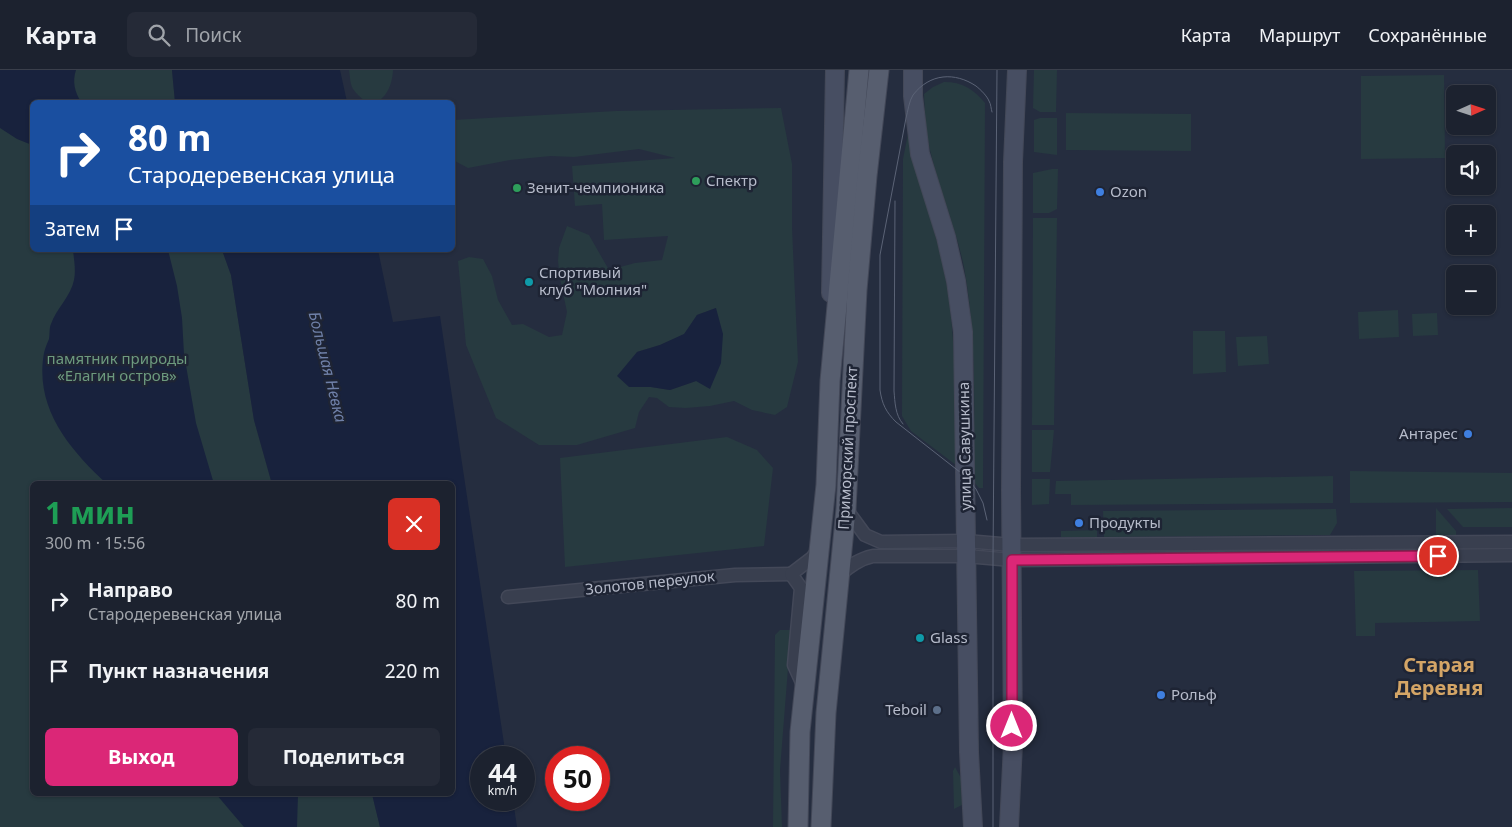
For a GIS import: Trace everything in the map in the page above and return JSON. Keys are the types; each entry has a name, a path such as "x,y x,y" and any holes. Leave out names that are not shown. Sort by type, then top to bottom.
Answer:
{"main road":[{"name":"Приморский проспект","path":"798,827 800,732 826,485 830,381 831,201 835,70"},
{"name":"Приморский проспект","path":"830,381 859,70"},
{"name":"Приморский проспект","path":"822,827 826,713 846,509 857,290 879,70"},
{"name":"улица Савушкина","path":"913,70 912,96 920,154 948,246 956,281 963,332 969,752 973,827"},
{"path":"1009,827 1012,744 1013,162 1017,70"}],"street":[{"path":"846,509 865,535 881,542 966,549 1012,552 1512,555"},
{"path":"1012,552 1512,542"},
{"path":"805,688 794,665 801,588 791,574 812,558 820,548"},
{"path":"839,575 863,558 966,549"},
{"name":"Золотов переулок","path":"508,597 735,575 791,574"}],"green space":[{"name":"памятник природы «Елагин остров»","path":"0,70 172,70 175,100 30,100 30,252 223,252 231,275 254,420 271,481 30,481 30,796 372,796 380,827 0,827"},
{"path":"349,70 393,70 389,88 380,100 365,100 353,89"},
{"path":"1034,70 1057,70 1056,112 1040,112 1033,108"},
{"path":"1444,75 1445,158 1361,159 1361,76"},
{"path":"944,82 957,83 967,87 985,103 983,488 979,488 974,482 973,347 964,267 929,147 926,124 924,94"},
{"path":"781,108 792,164 792,228 798,362 787,407 775,415 752,410 734,401 686,408 669,407 657,398 649,397 639,412 635,428 577,445 539,445 496,418 466,345 458,261 469,257 483,259 492,276 498,300 512,325 523,324 549,337 562,335 567,312 558,261 559,248 567,226 589,235 609,270 635,263 662,260 668,236 604,240 602,204 575,206 572,166 675,158 639,149 574,157 551,156 510,160 468,168 455,161 455,120 616,111","holes":["716,308 696,381 670,390 651,387 629,387 637,352 660,345 685,334 697,315"]},
{"path":"1066,113 1191,114 1191,151 1066,150"},
{"path":"1057,118 1057,155 1034,152 1034,120"},
{"path":"908,134 911,151 936,236 948,295 953,343 956,465 911,431 902,416 903,159"},
{"path":"1058,169 1057,209 1049,213 1033,213 1033,173"},
{"path":"1033,218 1057,218 1054,425 1032,425"},
{"path":"1398,310 1399,337 1359,339 1358,312"},
{"path":"1437,313 1438,335 1413,336 1412,314"},
{"path":"1193,331 1225,331 1226,372 1193,374"},
{"path":"1267,336 1269,364 1238,366 1236,337"},
{"path":"1032,430 1054,430 1050,472 1032,472"},
{"path":"727,437 757,450 773,468 764,546 565,567 560,458"},
{"path":"1350,471 1512,473 1512,502 1350,503"},
{"path":"1333,476 1333,503 1071,505 1071,494 1055,494 1056,481"},
{"path":"1032,479 1050,479 1049,504 1032,505"},
{"path":"1436,508 1456,531 1456,535 1436,535"},
{"path":"1512,508 1512,527 1463,527 1447,509"},
{"path":"1336,509 1337,523 1330,535 1104,537 1103,511"},
{"path":"1097,530 1097,537 1061,537 1061,531"},
{"path":"1478,570 1480,621 1375,623 1375,636 1356,636 1354,571"},
{"path":"780,630 791,630 780,770 782,827 773,827 775,635"},
{"path":"955,767 961,778 962,805 954,809 953,771"}],"water":[{"path":"0,70 76,70 75,87 80,100 30,100 30,144 17,139 0,128"},
{"path":"172,70 340,70 347,100 175,100"},
{"path":"73,252 168,252 177,286 182,318 184,354 196,423 213,481 104,481 68,442 50,410 44,392 42,373 50,327 53,318 72,286 75,265"},
{"name":"Большая Невка","path":"223,252 378,252 393,322 440,316 504,746 470,746 470,811 515,811 517,827 380,827 372,796 455,796 455,481 271,481 254,420 231,275"},
{"path":"716,308 723,334 721,363 710,389 696,381 670,390 651,387 629,387 617,376 637,352 660,345 684,334 697,315"},
{"path":"218,796 298,796 297,827 244,827"}],"tram line":[{"path":"993,827 997,70"},
{"path":"987,520 983,503 976,489 965,476 896,422 883,404 880,390 880,255 906,118 913,95 927,82 935,79 943,77 960,78 982,91 990,102 992,112"},
{"path":"895,201 894,391 897,413 903,424"}],"place":[{"name":"Спектр","path":"696,181"},
{"name":"Зенит-чемпионика","path":"517,188"},
{"name":"Ozon","path":"1100,192"},
{"name":"Спортивый клуб \"Молния\"","path":"529,282"},
{"name":"Антарес","path":"1468,434"},
{"name":"Продукты","path":"1079,523"},
{"name":"Glass","path":"920,638"},
{"name":"Рольф","path":"1161,695"},
{"name":"Teboil","path":"937,710"}],"district":[{"name":"Старая Деревня","path":"1439,676"}],"route":[{"path":"1012,726 1012,560 1438,556"}]}
